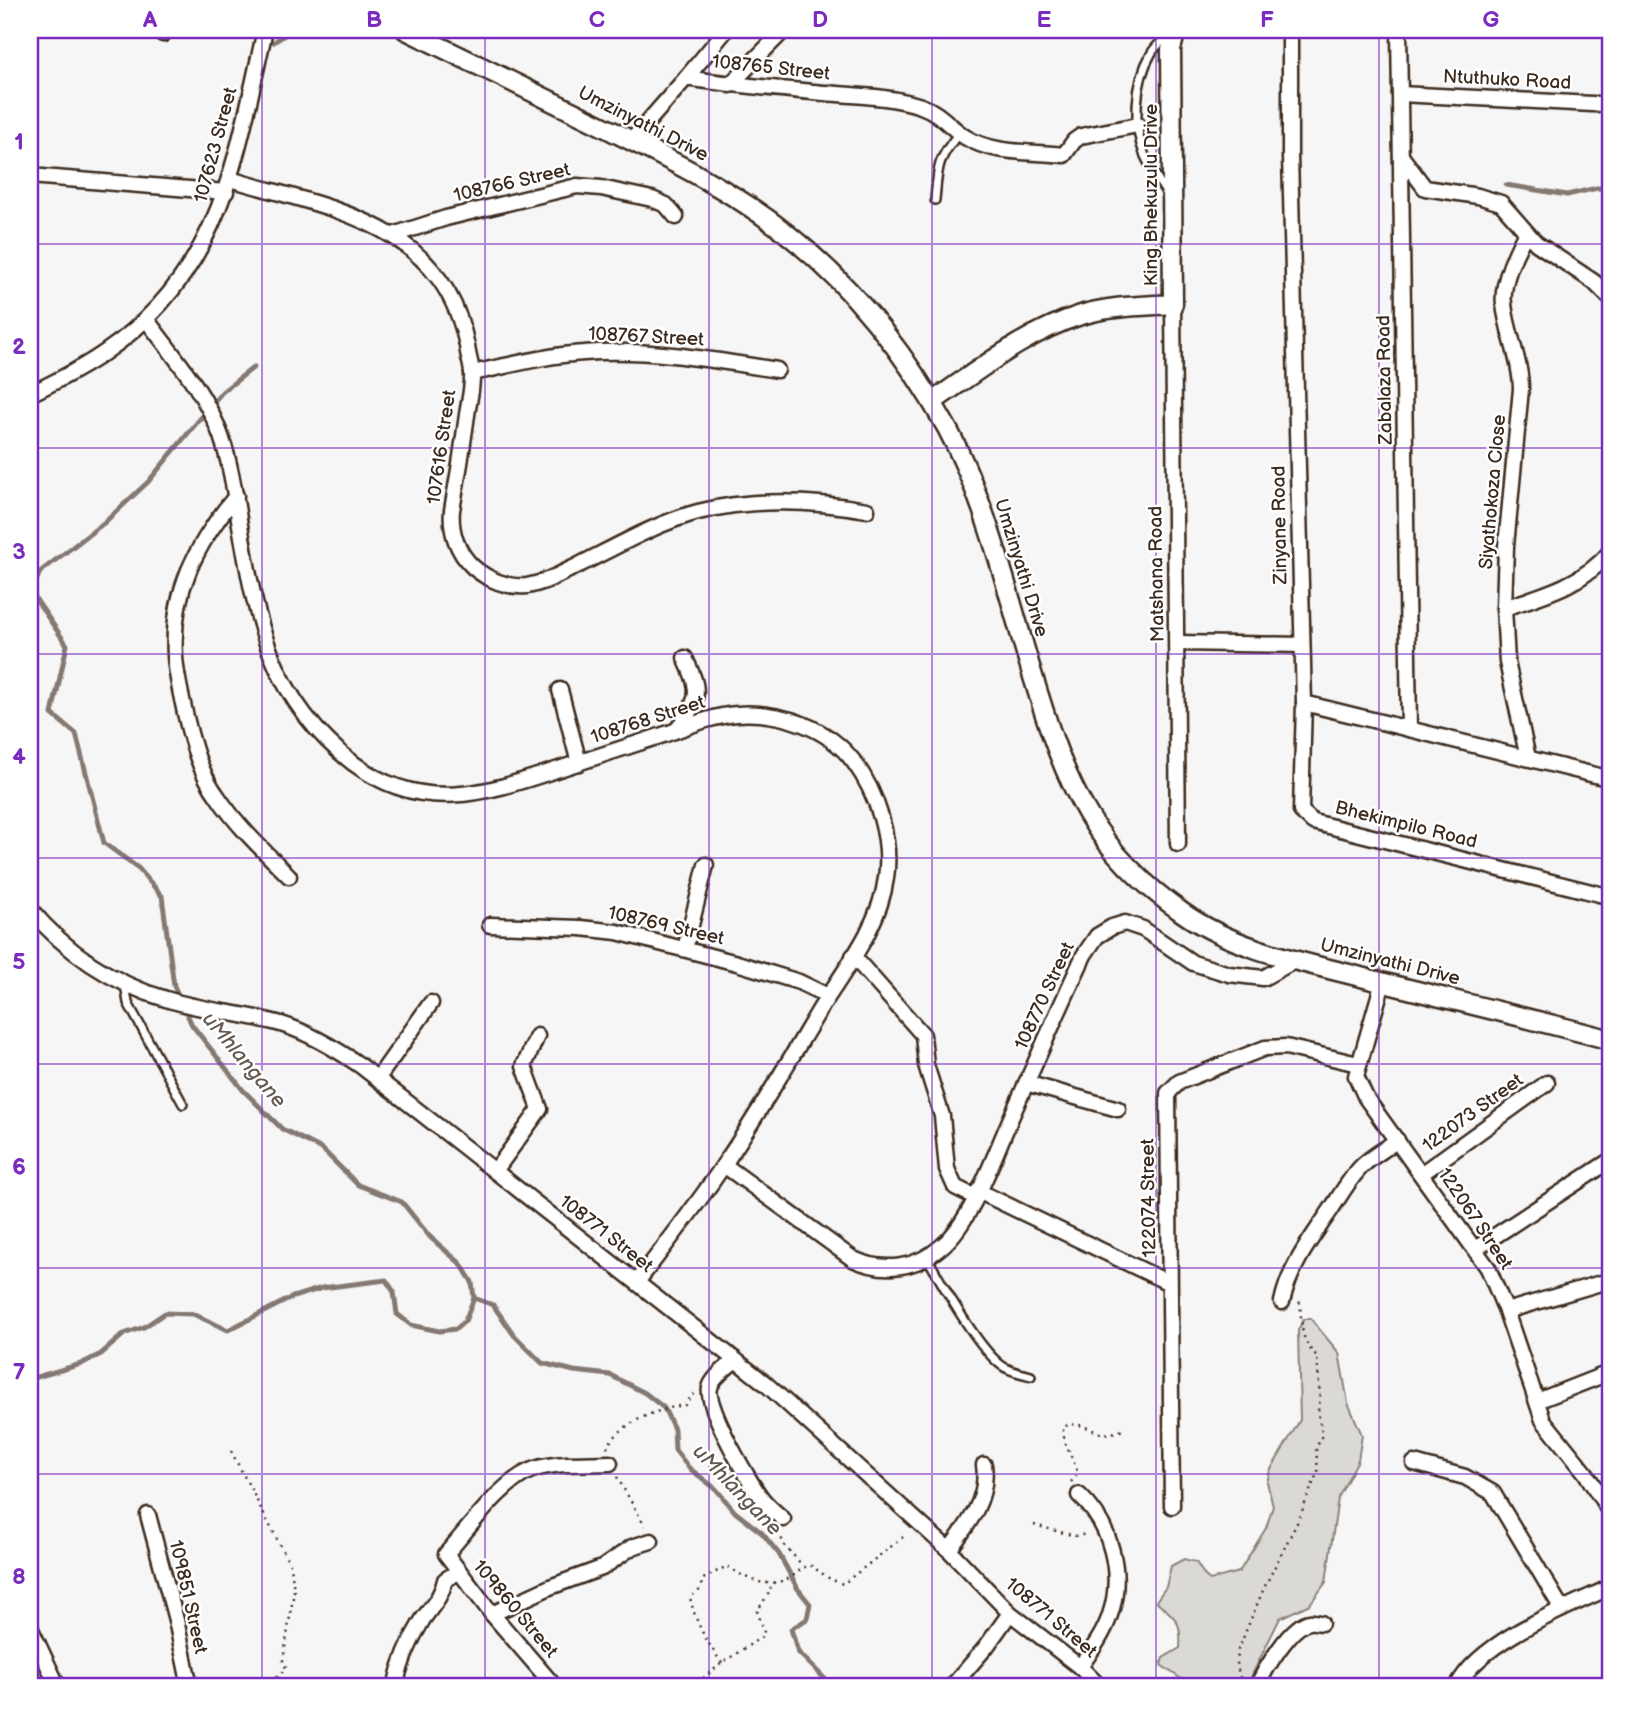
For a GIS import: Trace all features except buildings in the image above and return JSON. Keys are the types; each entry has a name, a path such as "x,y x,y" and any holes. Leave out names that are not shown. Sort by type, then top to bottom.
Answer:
{"street":[{"name":"107623 Street","path":"30,394 104,354 146,319 176,286 200,251 228,186 265,30"},
{"name":"Umzinyathi Drive","path":"406,30 632,140 730,193 787,233 851,294 874,320 932,402 962,460 974,489 1050,731 1068,778 1106,842 1150,887 1185,915 1226,937 1260,950 1611,1040"},
{"path":"686,78 726,30"},
{"path":"730,85 784,30"},
{"name":"King Bhekuzulu Drive","path":"932,402 1016,346 1064,321 1101,310 1173,304 1171,49 1175,30"},
{"name":"Zinyane Road","path":"1290,30 1290,155 1304,703"},
{"name":"Zabalaza Road","path":"1399,30 1409,729"},
{"name":"108765 Street","path":"632,140 686,78 730,85 892,100 922,106 938,114 959,132 981,145 1065,156 1074,141 1081,136 1138,125"},
{"name":"Ntuthuko Road","path":"1400,94 1611,106"},
{"path":"1401,156 1425,188 1478,196 1501,203 1536,243 1594,282 1611,299"},
{"name":"107616 Street","path":"30,176 228,186 346,213 393,235 420,257 450,297 462,326 472,373 452,510 452,527 459,550 465,559 495,581 521,586 542,582 669,521 713,509 796,501 867,510"},
{"name":"108766 Street","path":"393,235 446,218 577,186 601,188 652,199 666,205 676,217"},
{"name":"Siyathokoza Close","path":"1527,233 1514,254 1503,302 1521,389 1506,546 1504,608 1507,662 1528,758"},
{"name":"Matshana Road","path":"1173,304 1178,844"},
{"name":"108768 Street","path":"146,319 214,418 227,456 236,496 259,624 274,664 294,698 316,726 354,762 397,786 431,795 484,792 707,720 737,714 783,718 816,730 838,744 863,774 882,824 888,858 882,897 875,917 724,1165 637,1282"},
{"name":"108767 Street","path":"472,373 570,354 606,352 705,359 777,370"},
{"path":"236,496 211,527 196,550 188,569 174,640 176,672 191,737 206,778 217,797 249,836 289,876"},
{"path":"1504,608 1570,585 1602,562 1611,551"},
{"path":"1177,643 1302,645"},
{"path":"677,730 696,701 695,680 685,658"},
{"path":"560,690 579,763"},
{"path":"1304,703 1611,779"},
{"name":"Bhekimpilo Road","path":"1304,703 1300,807 1313,822 1611,897"},
{"path":"685,949 706,865"},
{"name":"108771 Street","path":"30,909 68,946 125,984 175,1002 282,1024 335,1048 378,1078 776,1392 949,1550 1010,1613 1080,1667 1100,1687"},
{"name":"108770 Street","path":"724,1165 845,1255 861,1263 891,1268 904,1266 927,1257 951,1237 977,1194 1084,955 1094,940 1112,927 1125,923 1137,926 1193,963 1229,974 1263,978 1296,960"},
{"name":"108769 Street","path":"490,925 617,932 799,982 828,996"},
{"path":"853,956 923,1035 926,1065 942,1115 947,1169 955,1187 977,1194 1169,1283"},
{"path":"1358,1064 1383,982"},
{"path":"378,1078 430,1003"},
{"path":"495,1171 540,1109 524,1066 537,1036"},
{"name":"122074 Street","path":"1172,1506 1167,1101 1170,1090 1179,1082 1265,1048 1286,1047 1358,1064"},
{"name":"122067 Street","path":"1358,1064 1356,1076 1359,1087 1492,1275 1548,1427 1585,1472 1611,1514"},
{"path":"1026,1083 1118,1109"},
{"name":"122073 Street","path":"1421,1174 1547,1083"},
{"path":"1283,1302 1286,1284 1305,1246 1362,1166 1397,1140"},
{"path":"1475,1249 1611,1160"},
{"path":"1506,1311 1611,1280"},
{"path":"736,1360 712,1383 709,1391 722,1428 740,1465 763,1500 783,1519"},
{"path":"1537,1401 1611,1372"},
{"name":"109860 Street","path":"555,1687 492,1615 446,1555 502,1492 527,1472 562,1465 610,1463"},
{"path":"1414,1463 1465,1477 1493,1493 1562,1609"},
{"path":"949,1550 969,1523 978,1504 984,1488 984,1465"},
{"path":"1079,1495 1093,1508 1104,1531 1115,1572 1115,1598 1106,1626 1080,1667"},
{"name":"109851 Street","path":"148,1515 176,1620 190,1687"},
{"path":"492,1615 550,1587 602,1568 632,1547 651,1541"},
{"path":"396,1687 402,1661 415,1633 443,1591 446,1580 459,1571"},
{"path":"1449,1687 1460,1682 1473,1664 1514,1634 1611,1587"},
{"path":"955,1682 986,1647 1010,1613"},
{"path":"1257,1687 1264,1671 1300,1626 1310,1621 1321,1623"},
{"path":"30,1627 58,1687"}],"lane":[{"path":"1172,204 1144,155 1138,125 1139,87 1151,53 1175,30"},
{"path":"935,200 938,164 943,152 959,132"},
{"path":"125,984 128,1003 183,1104"},
{"path":"927,1257 951,1298 992,1357 1012,1371 1031,1376"}],"path":[{"path":"1243,1687 1237,1666 1238,1650 1264,1588 1298,1521 1318,1471 1316,1449 1322,1435 1318,1411 1320,1397 1317,1356 1307,1348 1301,1332 1300,1301 1292,1275"},
{"path":"651,1541 648,1530 610,1463 607,1448 613,1436 626,1426 669,1408 685,1405 692,1395 709,1391"},
{"path":"1079,1495 1063,1491 1078,1474 1074,1460 1063,1443 1063,1427 1071,1423 1081,1424 1103,1434 1124,1430"},
{"path":"231,1451 291,1566 294,1591 283,1661 285,1668 268,1687"},
{"path":"783,1519 779,1535 784,1545 804,1567"},
{"path":"722,1663 702,1633 691,1597 700,1590 703,1579 727,1566 759,1584 771,1585 810,1565 843,1584 921,1524"},
{"path":"1034,1525 1075,1536 1104,1531"},
{"path":"692,1687 763,1636 764,1630 757,1611 771,1585"}],"shaded area":[{"path":"1304,1319 1311,1319 1339,1353 1348,1403 1362,1435 1358,1460 1338,1498 1326,1582 1310,1604 1280,1618 1246,1687 1189,1687 1161,1665 1163,1658 1180,1648 1180,1632 1173,1616 1156,1601 1166,1587 1171,1566 1184,1559 1196,1562 1210,1580 1239,1572 1266,1528 1273,1506 1267,1482 1270,1471 1300,1420 1298,1330"}],"waterway":[{"path":"274,42 292,30"},
{"path":"1506,185 1567,195 1597,188 1611,189"},
{"path":"31,593 40,572 105,522 148,482 222,392 254,367"},
{"name":"uMhlangane","path":"30,591 67,645 52,714 76,734 104,843 138,868 162,896 174,986 192,1025 243,1090 282,1129 322,1149 358,1185 402,1202 430,1237 461,1264 472,1282 474,1298"},
{"name":"uMhlangane","path":"30,1379 81,1364 101,1354 124,1334 144,1327 165,1313 193,1314 228,1330 293,1297 322,1288 386,1280 394,1292 397,1314 411,1325 439,1331 456,1329 465,1321 474,1298 493,1305 514,1335 542,1363 574,1371 610,1375 645,1393 664,1408 674,1429 675,1450 689,1468 716,1489 735,1512 762,1533 779,1554 798,1589 810,1604 807,1619 791,1629 798,1652 833,1687"}]}
